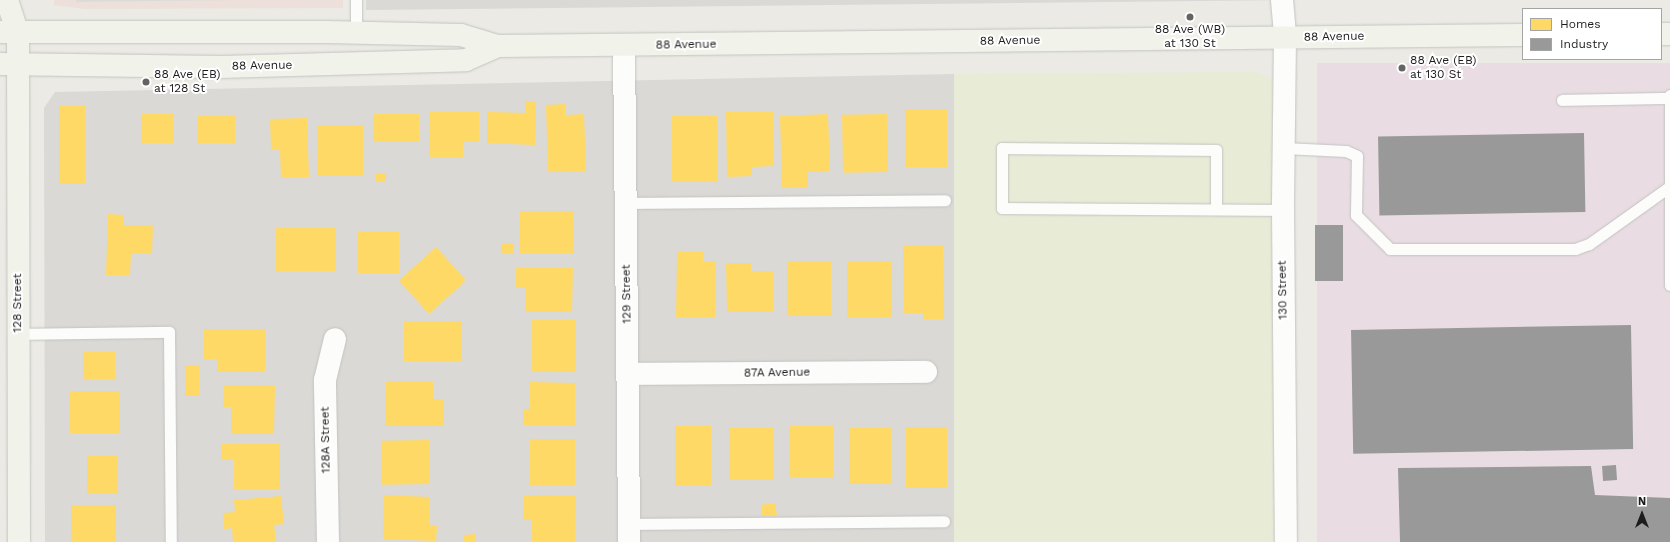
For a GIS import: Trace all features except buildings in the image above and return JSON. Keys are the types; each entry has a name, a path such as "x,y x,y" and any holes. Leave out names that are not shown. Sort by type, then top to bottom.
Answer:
{"main road":[{"path":"6,0 9,32"},
{"name":"88 Avenue","path":"9,32 356,33 461,35 497,46 624,46 1522,35"},
{"name":"128 Street","path":"9,32 18,334 19,542"},
{"name":"88 Avenue","path":"9,64 221,67 466,60 497,46"}],"street":[{"name":"130 Street","path":"1282,0 1285,38 1283,210 1286,542"},
{"name":"129 Street","path":"624,46 629,533"},
{"name":"128A Street","path":"328,542 325,380 335,339"},
{"name":"87A Avenue","path":"627,374 926,372"}],"lane":[{"path":"356,0 356,33"},
{"path":"1562,100 1670,97 1670,285"},
{"path":"1216,208 1216,150 1002,148 1002,208 1216,208 1283,210"},
{"path":"1284,148 1346,151 1356,156 1356,215 1390,249 1575,249 1589,244 1669,187"},
{"path":"626,203 945,200"},
{"path":"18,334 168,332 171,542"},
{"path":"629,533 944,521"}],"shaded area":[{"path":"54,0 343,0 343,8 85,9 54,5"},
{"path":"76,0 233,0 76,2"},
{"path":"366,0 1295,0 366,10"},
{"path":"1317,63 1670,63 1670,542 1317,542"},
{"path":"954,74 954,542 45,542 44,108 55,92"}],"green space":[{"path":"1257,72 1267,77 1277,86 1279,542 954,542 954,74"}],"place":[{"name":"88 Ave (WB) at 130 St","path":"1190,17"},
{"name":"88 Ave (EB) at 130 St","path":"1402,68"},
{"name":"88 Ave (EB) at 128 St","path":"146,82"}]}
